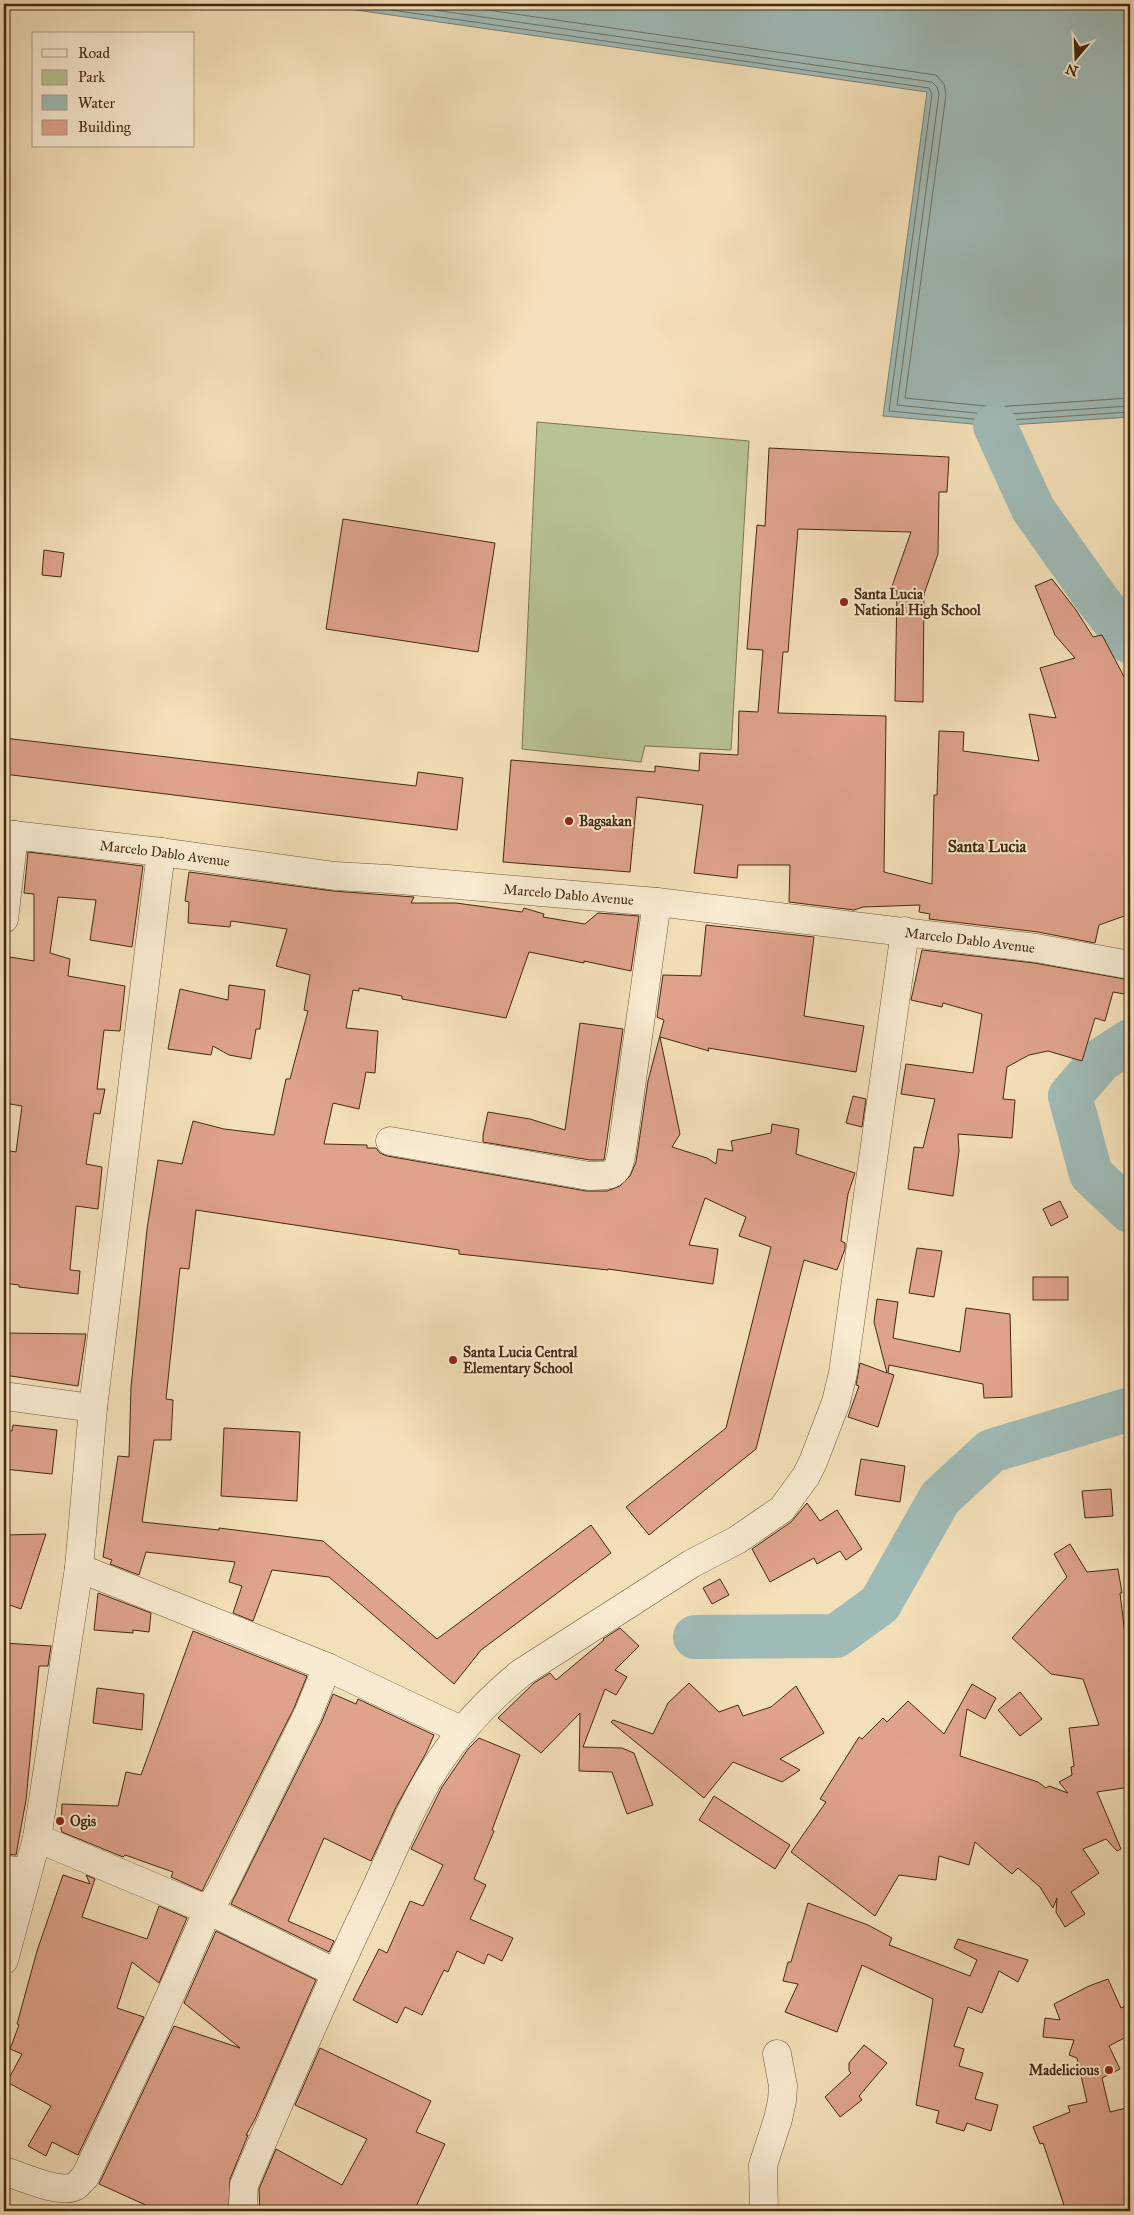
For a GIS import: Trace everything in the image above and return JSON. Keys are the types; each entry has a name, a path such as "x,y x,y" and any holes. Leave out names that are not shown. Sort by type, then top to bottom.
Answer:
{"street":[{"name":"Marcelo Dablo Avenue","path":"9,835 161,852 335,876 657,902 1036,948 1130,965"},
{"path":"4,919 9,835"},
{"path":"4,1960 16,1871 37,1838 79,1568 93,1408 161,852"},
{"path":"390,1141 572,1174 597,1176 612,1174 619,1167 622,1150 657,902"},
{"path":"245,2211 243,2205 244,2185 336,1973 417,1801 439,1763 463,1731 501,1688 521,1673 691,1564 738,1540 774,1516 782,1509 806,1476 836,1402 843,1373 905,931"},
{"path":"4,1396 93,1408"},
{"path":"79,1568 327,1667 463,1731"},
{"path":"4,2171 50,2186 65,2188 76,2186 85,2177 153,2034 208,1910 221,1890 308,1714 327,1667"},
{"path":"37,1838 208,1910 336,1973"},
{"path":"764,2211 763,2166 782,2101 783,2086 777,2054"}],"green space":[{"path":"537,422 749,441 731,750 645,746 641,762 522,749"}],"water":[{"path":"314,4 1130,4 1130,417 995,426 883,416 927,92"}],"building":[{"path":"769,448 949,457 947,492 939,492 938,554 924,594 923,702 895,701 897,591 891,589 911,532 798,529 788,652 783,652 778,713 886,716 884,872 932,884 934,795 937,795 939,731 964,732 963,751 1039,761 1029,714 1056,718 1040,668 1075,658 1055,635 1035,586 1052,579 1076,610 1093,637 1102,635 1130,688 1130,914 1099,925 1095,943 1038,932 929,919 930,914 919,912 920,905 863,907 854,910 789,902 790,865 738,865 737,878 694,873 703,805 637,797 630,872 503,862 511,760 655,772 655,766 699,771 700,753 738,755 739,711 758,712 763,650 747,649 757,525 765,526"},
{"path":"343,519 495,543 478,652 326,629"},
{"path":"44,550 64,553 61,577 42,575"},
{"path":"4,738 416,786 418,772 463,778 457,830 4,774"},
{"path":"28,852 143,866 132,947 90,940 96,900 58,897 50,953 70,959 68,976 125,986 120,1031 104,1030 97,1089 105,1089 100,1114 94,1113 86,1164 102,1167 98,1209 76,1206 70,1270 80,1271 78,1294 19,1287 19,1285 4,1283 4,1150 16,1152 22,1106 4,1103 4,989 10,957 34,961 34,894 24,893"},
{"path":"189,872 333,891 414,897 411,903 456,903 522,912 524,908 544,914 543,917 585,924 598,913 639,916 631,971 529,952 506,1018 402,999 402,996 359,988 359,991 353,990 346,1028 378,1031 375,1073 366,1072 359,1109 333,1103 324,1144 367,1145 367,1148 376,1148 380,1153 387,1156 586,1191 607,1191 620,1186 630,1176 636,1162 648,1081 664,1020 657,1017 663,975 701,976 706,925 814,937 804,1016 864,1026 856,1072 708,1048 709,1051 660,1037 680,1134 672,1147 707,1158 716,1164 718,1149 733,1151 731,1141 771,1133 772,1124 799,1129 796,1154 855,1173 848,1194 841,1241 845,1243 845,1249 837,1270 804,1260 756,1449 649,1535 626,1507 726,1428 771,1247 739,1236 746,1217 705,1198 689,1245 718,1249 713,1284 608,1269 459,1254 459,1250 196,1210 189,1269 180,1268 166,1399 173,1400 171,1440 154,1440 142,1522 219,1530 219,1528 323,1541 437,1639 591,1525 611,1553 481,1650 454,1684 329,1577 272,1570 253,1621 233,1613 242,1586 229,1582 235,1562 146,1552 139,1575 110,1564 112,1560 103,1557 118,1456 129,1457 131,1387 147,1229 158,1160 182,1164 193,1121 224,1129 274,1135 286,1079 290,1079 308,1011 304,1010 310,975 276,966 287,929 231,921 230,927 188,923 189,902 185,901"},
{"path":"922,950 1034,963 1130,980 1130,995 1113,992 1105,1021 1095,1018 1082,1061 1048,1051 1029,1055 1007,1067 1003,1099 1015,1100 1012,1138 958,1134 959,1151 953,1196 908,1189 914,1147 923,1148 935,1099 901,1094 906,1064 973,1073 982,1014 943,1003 942,1007 911,1000"},
{"path":"229,985 265,990 260,1029 256,1029 251,1059 229,1055 213,1046 211,1055 168,1049 180,989 228,1000"},
{"path":"580,1023 623,1029 604,1160 590,1160 483,1142 488,1112 530,1119 565,1130"},
{"path":"853,1096 866,1099 862,1127 846,1123"},
{"path":"1060,1201 1068,1217 1051,1226 1043,1209"},
{"path":"917,1248 942,1251 934,1297 909,1293"},
{"path":"1033,1277 1068,1277 1068,1300 1033,1300"},
{"path":"877,1299 898,1302 893,1338 960,1352 966,1308 1010,1314 1012,1397 984,1398 983,1384 889,1365 888,1373 894,1375 878,1427 848,1417 859,1386 856,1385 860,1363 887,1373 874,1322"},
{"path":"4,1333 86,1334 78,1386 4,1375"},
{"path":"13,1425 57,1430 52,1474 4,1469 4,1430 12,1431"},
{"path":"224,1428 300,1432 297,1501 221,1496"},
{"path":"861,1459 905,1466 900,1502 855,1495"},
{"path":"1111,1489 1113,1516 1085,1518 1082,1491"},
{"path":"807,1503 820,1521 837,1510 862,1549 846,1560 840,1551 817,1564 814,1558 770,1582 752,1549 791,1522"},
{"path":"46,1534 21,1609 4,1603 4,1535"},
{"path":"1070,1544 1087,1572 1118,1569 1126,1643 1130,1643 1130,1787 1097,1792 1121,1849 1117,1851 1106,1839 1083,1849 1099,1873 1071,1892 1085,1914 1065,1927 1056,1912 1057,1898 1053,1908 1040,1887 1018,1868 1012,1874 975,1842 969,1865 939,1856 936,1880 899,1875 875,1916 791,1852 826,1802 820,1799 859,1737 862,1739 883,1718 887,1722 908,1701 944,1734 972,1684 996,1698 985,1719 967,1709 960,1756 1038,1782 1046,1788 1049,1786 1068,1793 1059,1782 1072,1775 1071,1767 1074,1766 1069,1728 1099,1725 1083,1679 1051,1674 1012,1638 1067,1577 1054,1554"},
{"path":"720,1579 729,1595 712,1604 703,1588"},
{"path":"98,1593 151,1613 149,1632 133,1630 133,1633 94,1630"},
{"path":"620,1628 639,1646 615,1670 627,1677 616,1695 605,1689 583,1747 622,1748 634,1753 653,1805 627,1814 612,1772 579,1771 580,1713 541,1753 498,1718 534,1683 550,1673 556,1680 603,1639"},
{"path":"193,1631 307,1676 294,1708 202,1891 171,1877 173,1872 125,1855 123,1857 62,1832 61,1829 62,1804 118,1806 126,1772 141,1775"},
{"path":"4,1643 51,1646 48,1666 39,1666 26,1800 16,1855 4,1854"},
{"path":"689,1683 719,1712 738,1705 743,1716 771,1707 796,1686 824,1733 780,1759 800,1770 782,1782 733,1762 704,1798 611,1722 613,1720 653,1734 668,1703"},
{"path":"97,1688 144,1694 142,1730 93,1723"},
{"path":"1020,1692 1042,1719 1020,1736 998,1710"},
{"path":"333,1694 356,1704 358,1699 434,1735 396,1807 371,1861 324,1838 288,1921 334,1941 329,1952 231,1904 322,1721"},
{"path":"479,1738 520,1755 492,1830 494,1831 474,1879 486,1885 470,1919 513,1938 502,1961 488,1954 484,1964 457,1951 448,1972 444,1970 422,2015 405,2007 397,2023 353,2000 379,1949 387,1953 410,1901 423,1906 443,1865 411,1849 442,1787 468,1749"},
{"path":"714,1796 790,1845 775,1869 699,1820"},
{"path":"63,1875 90,1884 86,1875 95,1879 82,1917 147,1939 159,1906 187,1918 159,1983 132,1962 117,2008 144,2017 78,2155 52,2142 46,2156 28,2146 51,2106 7,2082 22,2054 10,2049 19,2025 17,2024 37,1951"},
{"path":"808,1903 868,1925 892,1938 889,1945 970,1976 977,1960 954,1948 958,1939 1028,1960 1018,1982 999,1971 982,2013 968,2007 954,2046 964,2049 959,2066 983,2073 975,2099 998,2105 991,2131 967,2123 964,2131 936,2123 939,2111 916,2105 933,1999 862,1965 837,2032 785,2012 798,1984 783,1981 788,1962 791,1962"},
{"path":"216,1931 316,1980 255,2119 246,2135 248,2135 230,2179 229,2211 159,2211 99,2184 174,2026 240,2048 184,2003"},
{"path":"1108,1979 1121,2008 1130,2003 1130,2035 1109,2046 1120,2069 1102,2078 1110,2112 1130,2107 1130,2206 1103,2211 1066,2211 1043,2143 1040,2144 1033,2127 1070,2112 1068,2106 1087,2102 1077,2058 1069,2055 1074,2040 1043,2037 1045,2018 1060,2020 1054,2004 1089,1986"},
{"path":"864,2045 887,2063 859,2096 862,2100 840,2117 825,2097 851,2073 849,2071 849,2063"},
{"path":"320,2048 431,2101 416,2132 445,2144 414,2211 260,2211 259,2189 276,2149 342,2185 367,2139 295,2105"}],"waterway":[{"path":"995,426 1033,509 1096,598 1130,642"},
{"path":"1130,1041 1101,1060 1070,1096 1091,1174 1130,1211"},
{"path":"695,1637 836,1636 880,1604 940,1498 991,1451 1130,1409"}],"place":[{"name":"Santa Lucia National High School","path":"844,602"},
{"name":"Bagsakan","path":"569,821"},
{"name":"Santa Lucia Central Elementary School","path":"453,1360"},
{"name":"Ogis","path":"60,1821"},
{"name":"Madelicious","path":"1109,2070"}],"district":[{"name":"Santa Lucia","path":"987,846"}]}
